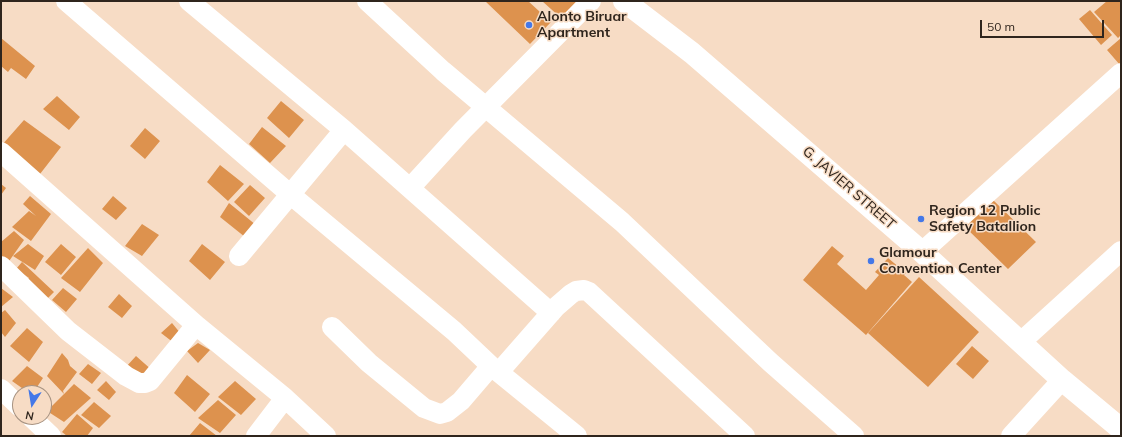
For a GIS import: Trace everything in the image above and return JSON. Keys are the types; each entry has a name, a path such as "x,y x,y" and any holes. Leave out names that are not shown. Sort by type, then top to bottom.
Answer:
{"street":[{"path":"66,1 291,195 454,331 495,369 577,436"},
{"path":"189,1 344,130 551,312"},
{"path":"367,1 444,71 622,222 770,362 854,436"},
{"path":"410,188 486,106 591,1"},
{"name":"G. JAVIER STREET","path":"624,1 692,53 922,252 1022,341 1062,380 1121,429"},
{"path":"922,252 1121,73"},
{"path":"239,256 344,130"},
{"path":"1,152 196,325 285,398 326,436"},
{"path":"1022,341 1121,252"},
{"path":"1,266 68,331 126,376 139,383 150,381 196,325"},
{"path":"332,327 369,363 424,408 440,414 447,412 461,401 571,294 576,291 589,292 746,436"},
{"path":"1011,436 1062,380"},
{"path":"1,389 12,399"},
{"path":"256,436 285,398"},
{"path":"39,425 51,436"}],"building":[{"name":"Alonto Biruar Apartment","path":"485,1 528,1 551,22 530,44"},
{"name":"Alonto Biruar Apartment","path":"542,1 577,1 561,18"},
{"path":"1107,1 1121,1 1121,35 1118,38 1094,12"},
{"path":"1090,10 1112,35 1101,45 1079,19"},
{"path":"1,38 35,66 26,79 11,68 8,72 1,66"},
{"path":"1121,38 1121,65 1120,65 1107,50"},
{"path":"57,96 80,117 69,130 43,109"},
{"path":"281,101 304,120 289,138 267,118"},
{"path":"24,120 61,147 40,174 1,146"},
{"path":"262,127 286,146 270,163 249,144"},
{"path":"145,128 160,141 145,159 130,146"},
{"path":"220,165 244,184 228,201 207,182"},
{"path":"1,184 6,188 1,195"},
{"path":"250,185 265,198 249,216 234,202"},
{"path":"30,196 51,214 31,241 12,227 29,211 36,216 23,204"},
{"path":"113,196 127,208 116,220 102,209"},
{"path":"992,199 1036,242 1008,269 965,227"},
{"path":"229,203 256,225 245,237 220,217"},
{"path":"142,224 159,235 142,256 125,246"},
{"path":"14,231 24,240 7,264 1,258 1,242"},
{"path":"28,244 44,256 35,270 13,256"},
{"path":"61,244 76,257 61,275 45,262"},
{"path":"202,244 225,262 210,280 189,261"},
{"path":"832,246 844,256 837,264 866,290 879,275 875,272 888,258 906,273 904,275 912,282 866,335 803,280"},
{"path":"88,248 103,263 80,292 61,278"},
{"path":"22,262 54,292 46,300 25,283 29,278 16,269"},
{"path":"919,277 979,332 928,387 868,333"},
{"path":"1,288 13,297 1,307"},
{"path":"63,288 77,299 66,312 52,300"},
{"path":"119,294 132,306 122,318 108,307"},
{"path":"5,310 16,323 5,337 1,332 1,313"},
{"path":"172,323 181,334 174,343 161,333"},
{"path":"27,328 43,342 29,362 10,346"},
{"path":"198,343 210,350 198,363 187,351"},
{"path":"972,346 989,361 973,379 956,364"},
{"path":"62,353 68,360 70,366 77,372 63,391 64,394 47,376"},
{"path":"136,356 153,371 141,380 125,368"},
{"path":"88,364 101,373 92,384 79,374"},
{"path":"27,366 43,378 38,385 18,385 12,381"},
{"path":"187,375 210,394 195,412 174,393"},
{"path":"106,381 116,392 109,400 97,390"},
{"path":"235,381 256,399 241,415 218,397"},
{"path":"74,384 91,398 64,422 52,414 52,406"},
{"path":"218,400 236,415 220,433 198,418"},
{"path":"94,402 111,416 99,428 81,415"},
{"path":"77,414 93,428 87,436 67,436 62,432"},
{"path":"200,423 217,436 189,436"}],"place":[{"name":"Alonto Biruar Apartment","path":"529,25"},
{"name":"Region 12 Public Safety Batallion","path":"921,219"},
{"name":"Glamour Convention Center","path":"871,261"}]}
